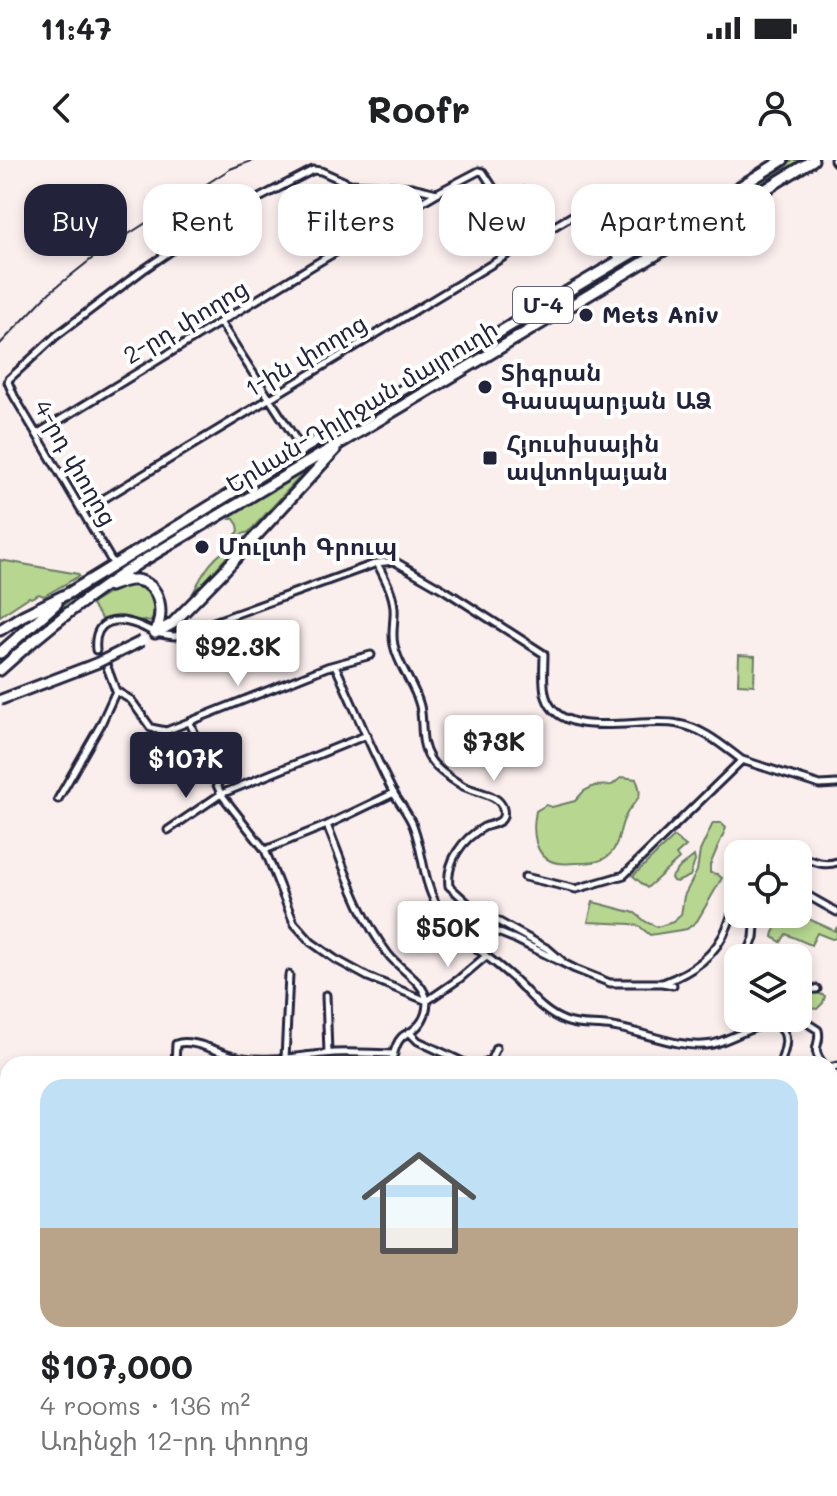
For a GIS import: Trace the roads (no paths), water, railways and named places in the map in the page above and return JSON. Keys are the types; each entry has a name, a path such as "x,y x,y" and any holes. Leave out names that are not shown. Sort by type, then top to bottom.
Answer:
{"highway":[{"name":"Երևան-Դիլիջան մայրուղի","path":"69,593 783,160"},
{"name":"Երևան-Դիլիջան մայրուղի","path":"96,591 813,160"},
{"path":"155,633 172,624 213,583 344,441"},
{"path":"278,465 285,468 284,476"},
{"path":"133,553 132,560 139,563"},
{"path":"96,591 125,580 147,584 160,605 155,633"},
{"name":"Մ-4","path":"0,670 96,591"},
{"path":"0,630 69,593"},
{"name":"Մ-4","path":"0,653 69,593"}],"main road":[{"path":"0,700 97,663 142,641"}],"street":[{"name":"4-րդ փողոց","path":"114,565 14,396 9,379 56,336 143,270 215,221 313,170 350,184 412,187 437,193"},
{"name":"2-րդ փողոց","path":"454,184 479,171 491,184"},
{"name":"2-րդ փողոց","path":"37,434 437,193"},
{"name":"1-ին փողոց","path":"555,226 582,210 589,210 619,260"},
{"name":"1-ին փողոց","path":"82,512 505,256"},
{"path":"220,322 303,449"},
{"path":"96,650 97,632 103,624 125,621 155,633 175,636 377,563 394,561 544,654 545,695 553,711 569,722 614,725 677,723 699,730 742,760 820,785 837,784"},
{"path":"377,563 392,597 394,646 419,703 424,748 433,763 454,781 501,802 503,806 504,816 501,820 482,828 466,841 452,860 448,869 449,886 472,907 548,949 562,961"},
{"path":"107,667 116,691 131,700 151,728 166,731 327,667 371,655"},
{"path":"335,665 394,793 414,826 428,885 437,906 530,998 567,1022 629,1029 687,1044 713,1044 762,1026 776,1026 782,1029 786,1037 783,1056"},
{"path":"58,799 100,726 116,691"},
{"path":"190,723 221,794 265,850 294,923 311,942 368,977 427,1001"},
{"path":"168,830 221,794 367,735"},
{"path":"525,877 576,889 624,875 742,760"},
{"path":"265,850 394,793"},
{"path":"306,1056 328,1053 394,1054 398,1042 422,1022 427,1012 424,989 390,957 365,920 327,825"},
{"path":"812,861 837,862"},
{"path":"812,898 837,912"},
{"path":"449,921 460,917 610,983 673,985"},
{"path":"662,983 695,969 706,959 727,928"},
{"path":"427,1001 486,956"},
{"path":"285,1056 289,975"},
{"path":"812,989 817,989"},
{"path":"326,995 328,1053"},
{"path":"812,1028 819,1033 815,1049 817,1056"},
{"path":"409,1032 418,1041 450,1056"},
{"path":"175,1056 176,1044 183,1042 232,1056"},
{"path":"492,1056 496,1048"}],"railway":[{"path":"0,344 50,292 99,253 230,169 254,160"}],"place":[{"name":"Mets Aniv","path":"586,315"},
{"name":"Տիգրան Գասպարյան ԱՁ","path":"485,387"},
{"name":"Հյուսիսային ավտոկայան","path":"490,458"},
{"name":"Մուլտի Գրուպ","path":"202,547"}]}
